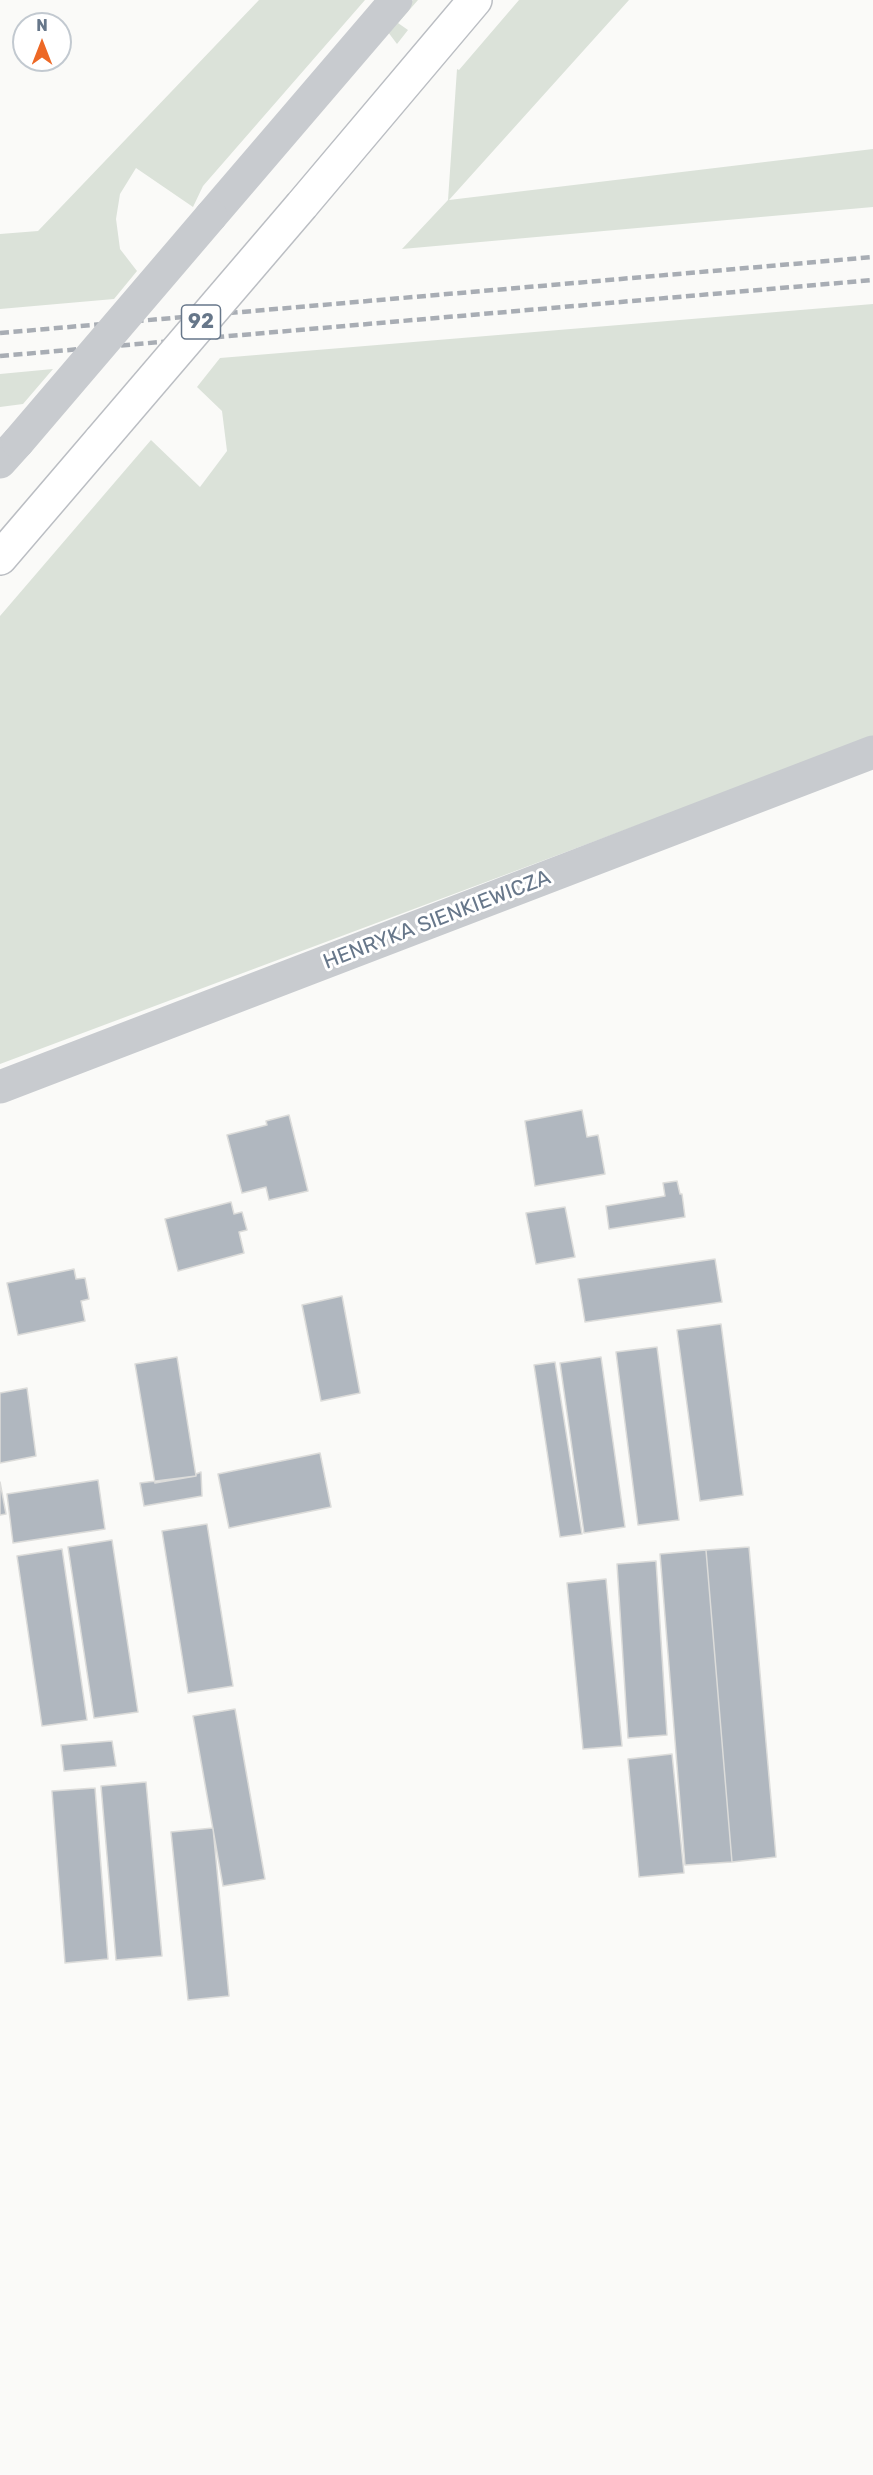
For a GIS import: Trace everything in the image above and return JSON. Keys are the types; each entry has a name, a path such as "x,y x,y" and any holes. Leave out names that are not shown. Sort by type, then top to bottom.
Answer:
{"main road":[{"name":"92","path":"0,558 475,0"}],"street":[{"path":"9,452 396,0"},
{"name":"HENRYKA SIENKIEWICZA","path":"0,1087 873,752"}],"shaded area":[{"path":"259,0 365,0 203,186 193,207 136,168 120,194 116,219 120,249 137,271 114,299 0,309 0,234 38,231"},
{"path":"413,0 418,0 398,23 408,30 397,44 388,32"},
{"path":"519,0 629,0 449,200 873,149 873,207 402,249 448,200 457,69 459,70"},
{"path":"873,304 873,737 0,1064 0,616 151,440 200,487 227,451 222,411 197,387 220,358"},
{"path":"53,369 23,404 0,407 0,374"}],"building":[{"path":"582,1110 587,1137 598,1135 605,1174 535,1186 525,1121"},
{"path":"289,1115 308,1191 269,1200 266,1187 242,1193 227,1135 267,1125 266,1121"},
{"path":"677,1181 680,1194 682,1194 685,1217 609,1229 606,1206 665,1196 663,1183"},
{"path":"231,1202 234,1214 242,1212 247,1230 239,1232 244,1253 178,1271 165,1219"},
{"path":"565,1207 575,1257 536,1264 526,1213"},
{"path":"715,1259 722,1302 585,1322 578,1279"},
{"path":"74,1269 76,1279 85,1278 89,1299 81,1301 85,1321 18,1335 7,1283"},
{"path":"342,1296 360,1393 321,1401 302,1305"},
{"path":"721,1324 743,1495 700,1501 677,1330"},
{"path":"657,1347 679,1520 638,1525 616,1352"},
{"path":"177,1357 196,1476 155,1483 135,1364"},
{"path":"601,1357 625,1527 584,1533 560,1363"},
{"path":"555,1362 582,1534 560,1537 534,1365"},
{"path":"27,1388 36,1456 0,1463 0,1393"},
{"path":"320,1453 331,1507 229,1528 218,1474"},
{"path":"201,1472 202,1496 144,1506 140,1483 196,1476"},
{"path":"98,1480 105,1529 13,1543 7,1494"},
{"path":"0,1482 6,1514 0,1515"},
{"path":"207,1524 233,1686 188,1693 162,1531"},
{"path":"112,1540 138,1712 94,1718 68,1547"},
{"path":"749,1547 776,1857 732,1862 706,1550"},
{"path":"62,1549 87,1720 42,1726 17,1556"},
{"path":"706,1550 732,1862 685,1865 660,1554"},
{"path":"656,1561 667,1735 628,1738 617,1564"},
{"path":"606,1579 622,1746 583,1749 567,1583"},
{"path":"235,1709 265,1879 223,1886 193,1716"},
{"path":"112,1741 116,1766 64,1771 61,1745"},
{"path":"672,1754 684,1873 639,1877 628,1759"},
{"path":"146,1782 162,1956 116,1960 101,1786"},
{"path":"95,1788 108,1959 65,1963 52,1791"},
{"path":"213,1828 229,1996 188,2000 171,1832"}],"railway":[{"path":"0,333 873,257"},
{"path":"0,356 873,280"}]}
